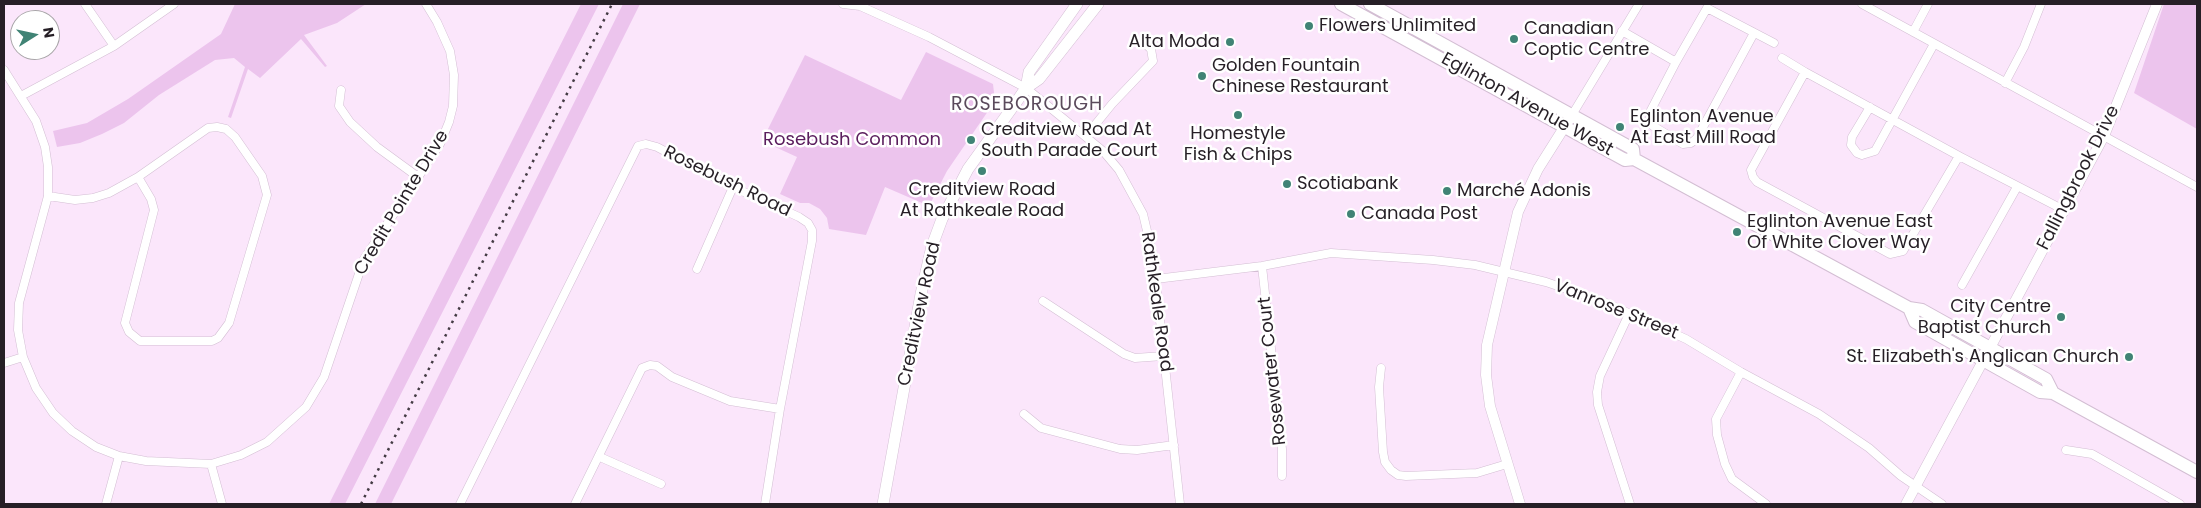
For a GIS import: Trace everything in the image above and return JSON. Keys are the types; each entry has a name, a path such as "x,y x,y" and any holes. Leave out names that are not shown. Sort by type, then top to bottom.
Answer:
{"main road":[{"name":"Creditview Road","path":"1026,88 1028,72 1077,4"},
{"name":"Creditview Road","path":"884,504 921,294 932,246 942,219 968,169 1026,88 1039,80 1098,4"},
{"name":"Eglinton Avenue West","path":"1341,4 1625,160 1634,159 1909,308 1922,310 2046,379 2053,393"},
{"name":"Eglinton Avenue West","path":"1370,4 1633,149 1634,159"},
{"name":"Eglinton Avenue West","path":"1909,308 1915,322 2040,392 2053,393 2197,472"}],"street":[{"path":"85,4 114,46"},
{"path":"21,96 114,46 174,4"},
{"name":"Credit Pointe Drive","path":"4,70 36,121 45,147 48,196 19,303 18,330 23,357 36,388 53,413 72,431 96,447 119,456 146,461 211,464 241,454 267,442 306,407 324,377 364,259 440,144 450,122 454,92 450,51 437,22 426,4"},
{"name":"Rathkeale Road","path":"843,4 860,6 929,37 1026,88 1104,151 1119,170 1143,214 1153,256 1180,504"},
{"path":"1520,504 1490,406 1486,375 1488,345 1512,231 1522,203 1538,169 1639,4"},
{"path":"1862,4 2197,187"},
{"path":"1913,32 1928,4"},
{"path":"2005,83 2024,47 2041,4"},
{"name":"Fallingbrook Drive","path":"1906,504 2104,136 2157,4"},
{"path":"1754,33 1697,138 1692,143 1683,144 1654,126 1650,121 1650,112 1707,8 1774,43"},
{"path":"1622,31 1676,62"},
{"path":"1086,136 1112,104 1153,61 1151,49 1143,42"},
{"path":"1870,107 1852,137 1851,145 1857,153 1868,154 1875,151 1934,44"},
{"path":"1782,58 1959,156 2064,210"},
{"path":"1805,72 1751,170 1757,182 1890,254 1896,254 1903,251 1959,156"},
{"path":"341,90 339,106 350,122 377,147 418,177"},
{"path":"48,196 75,200 93,198 109,193 138,177 208,128 226,129 235,137 262,176 268,195 229,324 218,338 212,341 140,341 129,332 125,323 154,210 151,198 138,177"},
{"name":"Rosebush Road","path":"460,504 638,146 646,144 657,147 733,187 799,217 808,223 812,230 812,241 780,409 765,504"},
{"path":"697,269 733,187"},
{"path":"1962,286 2017,187"},
{"name":"Vanrose Street","path":"1156,279 1262,266 1331,253 1433,260 1503,271 1546,282 1604,302 1686,339 1741,372 1819,414 1869,448 1916,487 1942,504"},
{"name":"Rosewater Court","path":"1262,266 1282,450 1282,476"},
{"path":"1043,301 1124,354 1135,358 1163,356"},
{"path":"1629,314 1600,376 1597,392 1598,405 1630,504"},
{"path":"4,363 23,357"},
{"path":"575,504 600,457 642,368 650,365 657,366 672,377 720,398 780,409"},
{"path":"1382,368 1379,387 1383,452 1385,462 1391,470 1398,475 1406,476 1477,473 1507,464"},
{"path":"1741,372 1716,420 1716,435 1732,479 1766,504"},
{"path":"1024,414 1041,428 1120,449 1137,450 1174,445"},
{"path":"2066,450 2092,454 2180,504"},
{"path":"106,504 119,456"},
{"path":"600,457 661,484"},
{"path":"211,464 222,504"}],"green space":[{"path":"235,4 366,4 337,23 304,35 327,66 325,67 301,39 260,78 248,69 231,118 228,117 245,67 234,58 215,60 159,95 124,123 80,143 57,147 53,131 87,123 128,99 221,34"},
{"path":"581,4 599,4 345,504 329,504"},
{"path":"623,4 640,4 391,504 375,504"},
{"path":"2164,4 2197,4 2197,129 2134,93"},
{"name":"Rosebush Common","path":"926,52 993,84 995,101 947,171 929,206 885,187 866,235 829,229 827,218 820,209 809,203 800,203 780,194 797,157 762,141 805,55 901,100"}],"railway":[{"path":"361,504 612,4"}],"place":[{"name":"Flowers Unlimited","path":"1309,26"},
{"name":"Canadian Coptic Centre","path":"1514,39"},
{"name":"Alta Moda","path":"1230,42"},
{"name":"Golden Fountain Chinese Restaurant","path":"1202,76"},
{"name":"Homestyle Fish & Chips","path":"1238,115"},
{"name":"Eglinton Avenue At East Mill Road","path":"1620,127"},
{"name":"Creditview Road At South Parade Court","path":"971,140"},
{"name":"Creditview Road At Rathkeale Road","path":"982,171"},
{"name":"Scotiabank","path":"1287,184"},
{"name":"Marché Adonis","path":"1447,191"},
{"name":"Canada Post","path":"1351,214"},
{"name":"Eglinton Avenue East Of White Clover Way","path":"1737,232"},
{"name":"City Centre Baptist Church","path":"2061,317"},
{"name":"St. Elizabeth's Anglican Church","path":"2129,357"}],"district":[{"name":"ROSEBOROUGH","path":"1027,105"}]}
